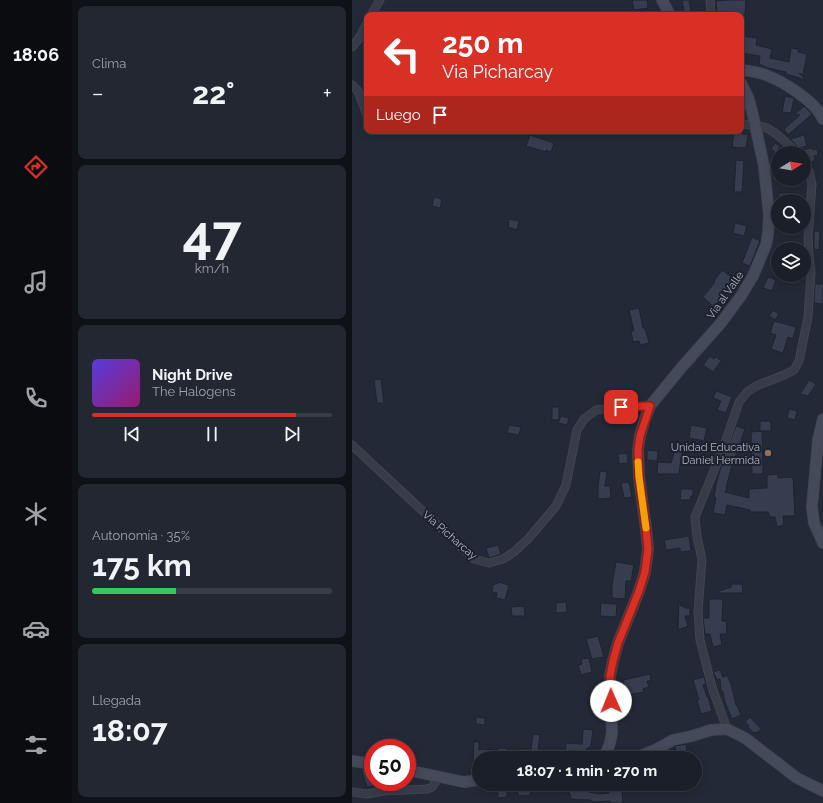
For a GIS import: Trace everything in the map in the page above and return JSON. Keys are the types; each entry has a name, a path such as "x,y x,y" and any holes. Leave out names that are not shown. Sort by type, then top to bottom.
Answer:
{"main road":[{"path":"662,0 668,12"},
{"path":"744,71 764,74 791,88 813,105 823,119"},
{"name":"Via al Valle","path":"650,406 721,323 741,296 766,245 769,215 764,166 748,98 744,89"},
{"path":"607,751 612,733 610,676 613,661 618,643 645,572 648,549 639,477 638,450 640,436 650,406"},
{"path":"823,419 818,440 812,507 814,523 823,543"},
{"path":"653,751 673,740 711,730 727,729 745,738 798,778 823,791"},
{"path":"352,761 364,763"},
{"path":"416,772 464,782 472,781"}],"street":[{"path":"373,12 380,0"},
{"path":"710,0 711,12"},
{"path":"352,47 364,29"},
{"path":"352,85 358,91 364,107"},
{"path":"744,124 767,128 789,146"},
{"path":"727,729 712,687 700,640 698,612 702,559 697,537 695,517 724,446 739,402 747,392 756,386 794,370 799,361 810,299 811,273 808,238 812,184 811,180"},
{"name":"Via Picharcay","path":"352,445 474,558 490,563 503,559 514,552 530,538 556,506 566,485 577,430 584,419 596,410 650,406"},
{"path":"352,792 367,794 384,791 427,789 432,788 439,777"}],"building":[{"path":"632,0 647,0 648,8 634,10"},
{"path":"682,0 689,0 691,11 684,12"},
{"path":"746,0 745,15 744,12 717,12 716,1"},
{"path":"744,36 757,38 756,45 772,49 770,58 789,62 791,48 798,49 798,52 807,54 803,75 799,73 806,80 759,64 760,56 744,53"},
{"path":"785,96 794,98 791,113 782,112"},
{"path":"804,106 812,114 788,135 784,129 800,115 795,114"},
{"path":"734,134 748,134 746,148 732,147"},
{"path":"530,135 554,143 551,152 526,146"},
{"path":"804,135 807,146 797,146 791,139"},
{"path":"775,143 780,146 773,146"},
{"path":"811,148 813,150 817,149 818,155 814,156 815,161 811,162"},
{"path":"736,160 744,161 742,192 734,192"},
{"path":"779,193 796,193 796,194"},
{"path":"434,197 442,199 440,208 432,206"},
{"path":"509,219 519,221 517,230 508,227"},
{"path":"735,223 747,226 744,236 733,233"},
{"path":"814,231 820,231 819,250 814,249"},
{"path":"752,237 760,241 750,266 742,263"},
{"path":"722,270 734,279 714,307 703,297"},
{"path":"768,277 771,278 771,282 775,282 772,291 763,288"},
{"path":"815,284 823,284 823,304 814,303"},
{"path":"639,308 643,328 645,328 649,343 640,345 639,341 633,342 631,331 634,331 629,310"},
{"path":"773,310 779,314 775,320 769,316"},
{"path":"774,321 796,327 793,339 788,337 783,353 771,349 776,335 770,333"},
{"path":"710,356 714,359 716,357 721,361 713,372 703,365"},
{"path":"381,379 384,403 377,403 374,380"},
{"path":"809,380 816,384 808,396 800,394"},
{"path":"716,391 732,397 726,413 717,410 721,401 713,398"},
{"path":"552,407 559,407 559,420 552,420"},
{"path":"789,409 797,411 795,420 787,418"},
{"path":"561,416 569,418 567,425 558,423"},
{"path":"760,421 771,421 771,431 760,431"},
{"path":"509,425 521,427 519,435 507,433"},
{"path":"691,425 707,428 704,441 689,438"},
{"path":"736,426 745,429 733,461 725,492 749,498 749,489 767,488 767,475 778,474 778,478 793,477 795,516 783,516 784,525 777,527 775,517 770,517 768,512 750,512 750,510 727,505 725,515 713,513 717,481"},
{"path":"762,431 763,474 752,474 751,432"},
{"path":"647,450 658,451 657,461 647,460"},
{"path":"675,450 683,452 679,474 657,474 658,462 671,463"},
{"path":"627,453 628,463 619,464 618,454"},
{"path":"600,471 607,472 605,486 610,486 611,498 598,499"},
{"path":"629,482 632,497 624,498 621,483"},
{"path":"681,489 693,489 693,496 691,496 690,500 680,500"},
{"path":"689,536 691,551 680,552 680,548 666,550 664,540"},
{"path":"498,545 501,554 489,558 486,548"},
{"path":"616,562 634,565 631,581 626,581 625,599 612,598 612,585"},
{"path":"498,582 509,585 505,600 496,598 497,593 492,592 493,585 497,584"},
{"path":"731,584 742,584 743,593 720,593 719,591 731,587"},
{"path":"709,599 723,599 722,621 726,621 727,634 720,634 722,645 713,647 710,634 705,634 703,618 709,618"},
{"path":"679,601 681,606 690,608 690,616 685,616 688,626 678,630"},
{"path":"566,602 567,612 556,613 556,603"},
{"path":"601,603 617,604 616,617 600,616"},
{"path":"524,606 525,616 512,616 511,607"},
{"path":"598,636 604,657 592,659 586,639"},
{"path":"589,658 592,672 581,675 578,665 582,664 581,659"},
{"path":"720,670 723,677 727,675 731,684 736,705 741,715 732,719 725,702 723,692 721,691 720,679 717,680 713,672"},
{"path":"650,674 651,681 647,681 649,687 643,689 644,692 628,695 623,680"},
{"path":"704,677 706,684 703,685 712,711 701,714 697,700 699,700 693,680"},
{"path":"600,687 604,710 598,711 593,688"},
{"path":"476,717 485,718 485,725 476,724"},
{"path":"750,717 761,729 756,733 748,727 749,726 745,722"},
{"path":"583,729 593,730 592,745 584,751 565,751 566,743 582,744"},
{"path":"533,734 540,735 538,749 541,749 541,751 519,751 519,749 531,749"},
{"path":"474,742 479,742 479,750 498,750 498,748 507,748 507,751 474,751"},
{"path":"686,744 687,751 676,751 675,746"},
{"path":"361,769 364,769 364,778"},
{"path":"498,791 507,791 507,797 498,798"},
{"path":"518,791 530,791 531,795 518,796"},
{"path":"569,791 589,791 599,794 609,793 609,791 622,791 623,803 610,803 610,801 593,802 591,800 571,799"}],"slow traffic":[{"path":"638,462 646,528"}],"place":[{"name":"Unidad Educativa Daniel Hermida","path":"768,453"}],"route":[{"path":"611,701 610,676 613,661 618,643 645,572 648,549 639,477 638,450 640,436 650,406 621,407"}]}
